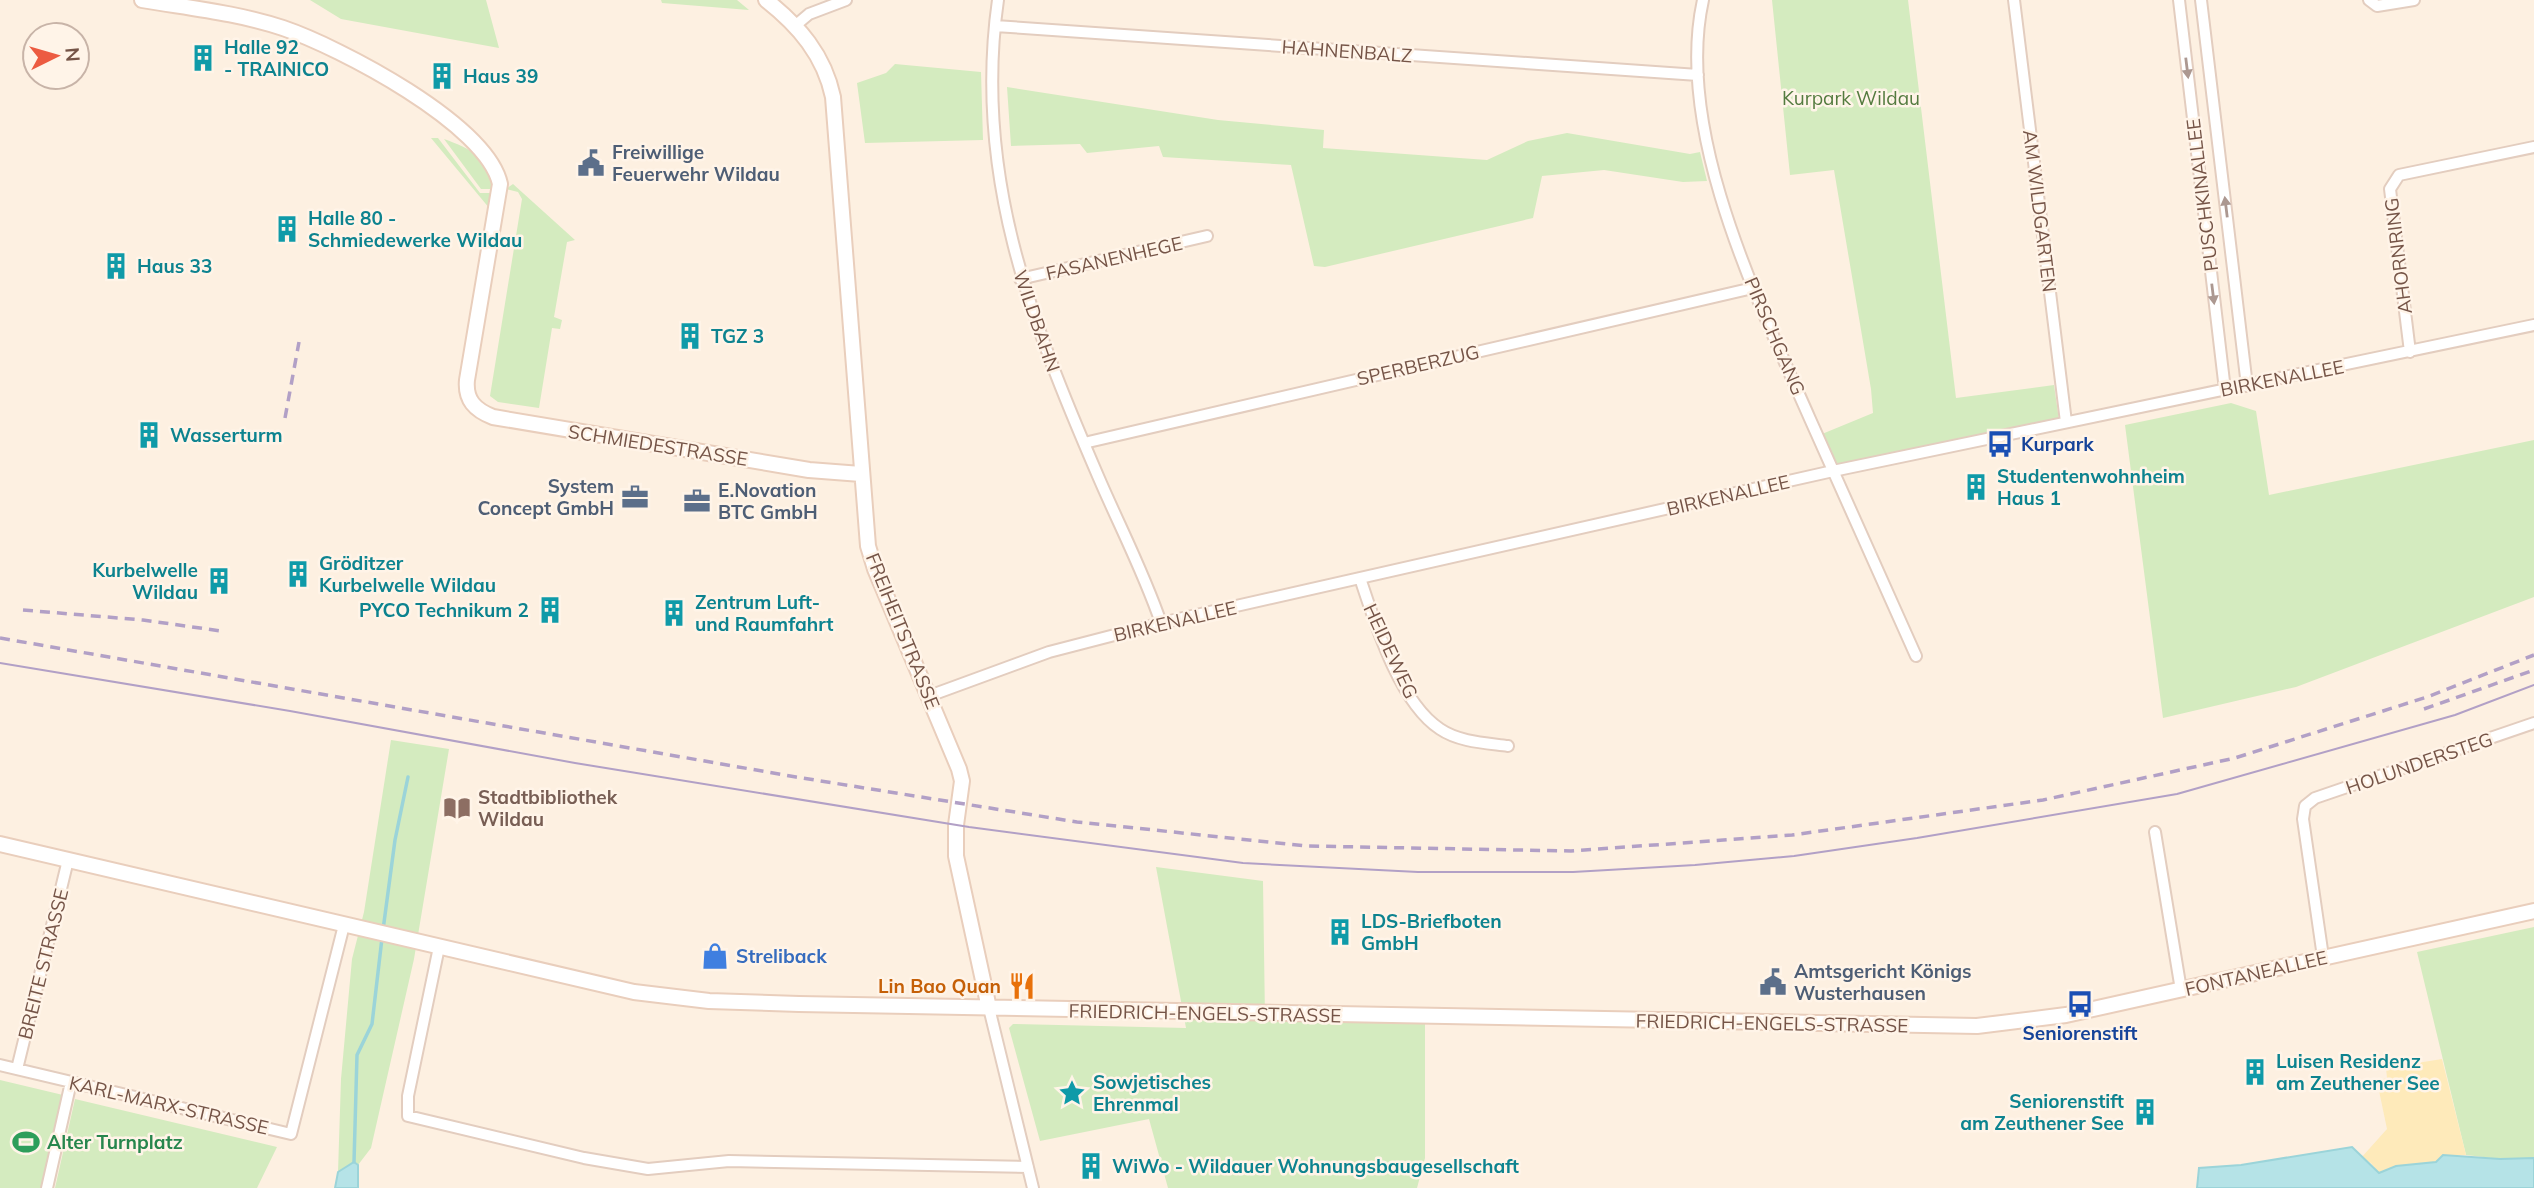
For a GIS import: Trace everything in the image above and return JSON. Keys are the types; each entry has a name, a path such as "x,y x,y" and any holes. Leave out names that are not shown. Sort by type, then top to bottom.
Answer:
{"main road":[{"name":"SCHMIEDESTRASSE","path":"142,0 261,22 320,42 425,102 468,136 488,159 498,174 499,191 466,393 477,410 493,417 809,470 861,474"},
{"name":"FREIHEITSTRASSE","path":"766,0 796,25 818,56 833,97 868,546 962,781 956,825 956,856 989,1008"},
{"path":"0,844 350,927"},
{"name":"FONTANEALLEE","path":"1977,1026 2041,1020 2534,911"},
{"name":"FRIEDRICH-ENGELS-STRASSE","path":"350,927 658,996 709,1001 1977,1026"}],"street":[{"path":"796,25 809,15 846,0"},
{"name":"WILDBAHN","path":"998,0 995,26 995,141 1020,279 1084,443 1161,623"},
{"name":"PIRSCHGANG","path":"1703,0 1697,31 1698,75 1709,155 1734,238 1753,288 1916,656"},
{"name":"AM WILDGARTEN","path":"2014,0 2066,422"},
{"name":"PUSCHKINALLEE","path":"2179,0 2225,390"},
{"name":"PUSCHKINALLEE","path":"2201,0 2247,386"},
{"path":"2369,0 2377,6 2414,0"},
{"name":"HAHNENBALZ","path":"995,26 1698,75"},
{"name":"AHORNRING","path":"2410,352 2390,189 2393,181 2399,175 2534,147"},
{"name":"FASANENHEGE","path":"1020,279 1207,236"},
{"name":"SPERBERZUG","path":"1084,443 1753,288"},
{"name":"BIRKENALLEE","path":"929,696 1049,652 1161,623 1833,471 2534,325"},
{"name":"HEIDEWEG","path":"1360,578 1395,666 1421,710 1440,729 1454,736 1508,746"},
{"name":"HOLUNDERSTEG","path":"2323,957 2303,819 2305,806 2315,798 2534,723"},
{"path":"2155,832 2181,990"},
{"name":"BREITE STRASSE","path":"17,1069 68,860"},
{"name":"KARL-MARX-STRASSE","path":"0,1065 291,1134 350,927"},
{"path":"439,947 408,1096 408,1116 584,1158 648,1169 729,1161 1028,1167"},
{"name":"FREIHEITSTRASSE","path":"989,1008 1033,1188"},
{"path":"47,1188 71,1082"}],"green space":[{"path":"310,0 486,0 499,48 341,19"},
{"path":"661,0 737,0 749,10 662,3"},
{"name":"Kurpark Wildau","path":"1772,0 1908,0 1956,398 2054,385 2059,420 1836,468 1822,434 1873,413 1871,389 1834,170 1790,175"},
{"path":"895,64 981,72 983,140 865,143 857,83 886,73"},
{"path":"1007,87 1218,120 1324,130 1323,148 1487,160 1528,141 1567,133 1690,154 1700,152 1707,181 1683,182 1604,170 1542,176 1533,218 1325,267 1314,266 1291,165 1163,157 1159,146 1087,153 1080,144 1011,146"},
{"path":"431,138 438,138 480,193 493,193 490,209"},
{"path":"444,139 470,151 483,162 493,189 481,189"},
{"path":"513,184 575,240 567,242 554,317 562,320 560,329 552,328 539,408 498,402 490,396 522,199 518,192 506,189"},
{"path":"2231,403 2256,411 2269,495 2534,440 2534,597 2296,687 2163,718 2125,425"},
{"path":"391,740 449,749 414,959 371,1148 358,1165 354,1162 338,1172 341,1079 352,959 364,912"},
{"path":"1156,867 1263,881 1265,1019 1425,1022 1425,1158 1417,1188 1168,1188 1149,1119 1040,1141 1009,1028 1013,1024 1186,1028"},
{"path":"2534,927 2534,1158 2500,1159 2466,1155 2417,952"},
{"name":"Alter Turnplatz","path":"0,1080 63,1095 42,1188 0,1188"},
{"path":"75,1099 277,1147 257,1188 55,1188"}],"sand":[{"path":"2442,1059 2466,1155 2443,1155 2436,1162 2396,1166 2379,1174 2371,1163 2361,1158 2387,1129 2377,1081 2387,1078 2386,1068"}],"water":[{"path":"2352,1147 2379,1173 2396,1166 2436,1162 2443,1155 2500,1159 2534,1158 2534,1188 2197,1188 2199,1168 2241,1165"},
{"path":"354,1162 358,1165 358,1188 335,1188 338,1172"}],"waterway":[{"path":"383,930 395,840 408,777"},
{"path":"354,1162 357,1055 372,1024 382,938"}],"tram line":[{"path":"0,663 290,711 575,763 969,827 1243,863 1418,872 1573,872 1695,865 1794,856 1917,838 2177,794 2455,715 2534,685"}],"railway":[{"path":"285,418 299,342"},
{"path":"23,610 143,620 221,631"},
{"path":"0,638 796,777 1077,822 1307,846 1571,851 1792,835 2043,800 2235,758 2427,697 2534,655"},
{"path":"2424,709 2534,670"}],"place":[{"name":"Halle 92 - TRAINICO","path":"203,58"},
{"name":"Haus 39","path":"442,76"},
{"name":"Freiwillige Feuerwehr Wildau","path":"591,163"},
{"name":"Halle 80 - Schmiedewerke Wildau","path":"287,229"},
{"name":"Haus 33","path":"116,266"},
{"name":"TGZ 3","path":"690,336"},
{"name":"Wasserturm","path":"149,435"},
{"name":"Kurpark","path":"2000,444"},
{"name":"Studentenwohnheim Haus 1","path":"1976,487"},
{"name":"System Concept GmbH","path":"635,497"},
{"name":"E.Novation BTC GmbH","path":"697,501"},
{"name":"Gröditzer Kurbelwelle Wildau","path":"298,574"},
{"name":"Kurbelwelle Wildau","path":"219,581"},
{"name":"PYCO Technikum 2","path":"550,610"},
{"name":"Zentrum Luft- und Raumfahrt","path":"674,613"},
{"name":"Stadtbibliothek Wildau","path":"457,808"},
{"name":"LDS-Briefboten GmbH","path":"1340,932"},
{"name":"Streliback","path":"715,956"},
{"name":"Amtsgericht Königs Wusterhausen","path":"1773,982"},
{"name":"Lin Bao Quan","path":"1022,986"},
{"name":"Seniorenstift","path":"2080,1004"},
{"name":"Luisen Residenz am Zeuthener See","path":"2255,1072"},
{"name":"Sowjetisches Ehrenmal","path":"1072,1093"},
{"name":"Seniorenstift am Zeuthener See","path":"2145,1112"},
{"name":"Alter Turnplatz","path":"26,1142"},
{"name":"WiWo - Wildauer Wohnungsbaugesellschaft","path":"1091,1166"}]}
